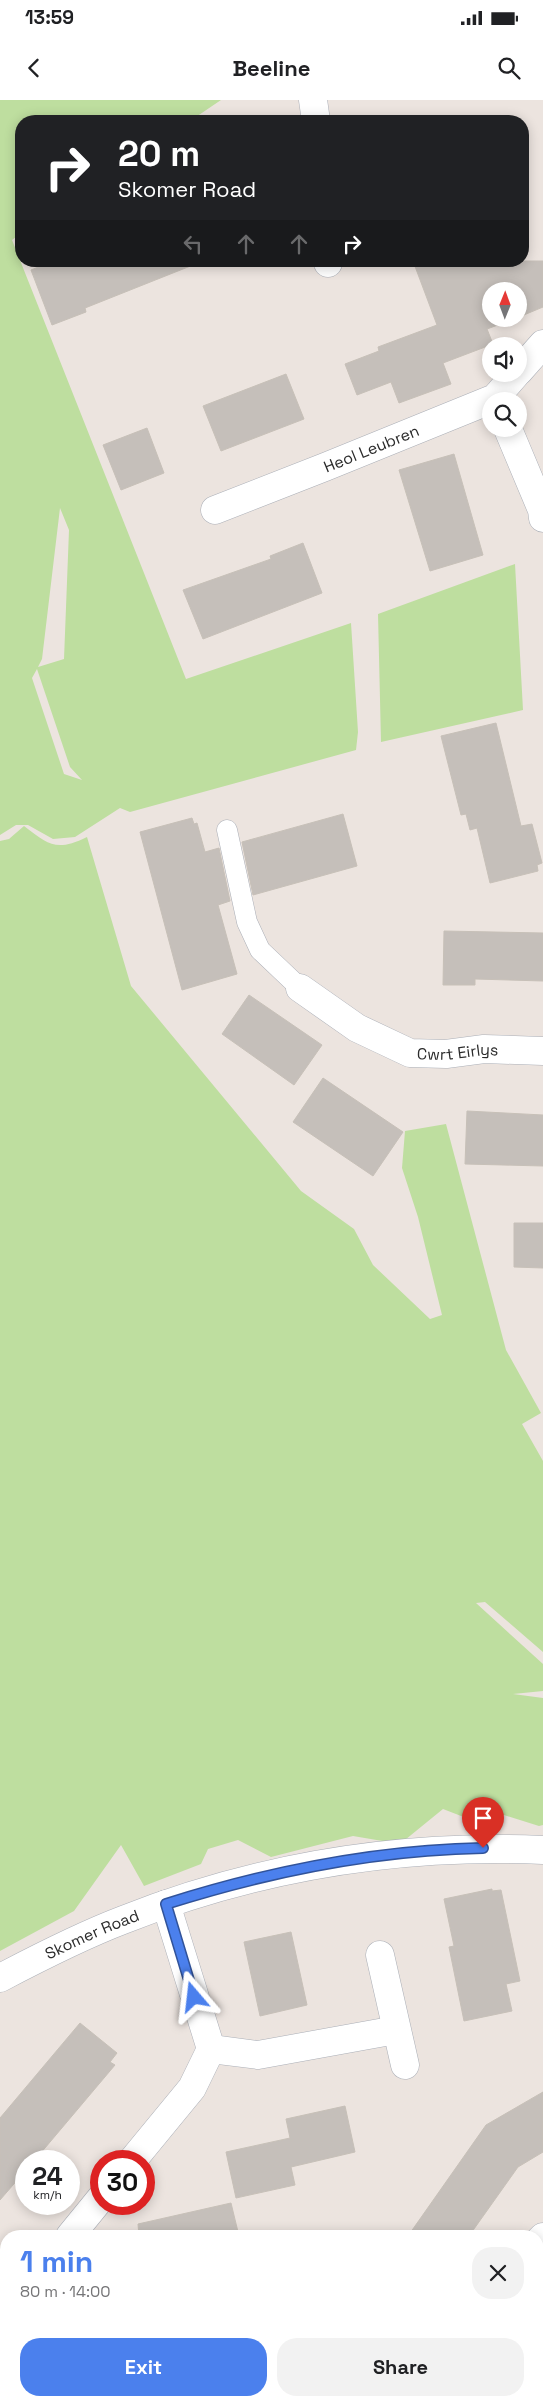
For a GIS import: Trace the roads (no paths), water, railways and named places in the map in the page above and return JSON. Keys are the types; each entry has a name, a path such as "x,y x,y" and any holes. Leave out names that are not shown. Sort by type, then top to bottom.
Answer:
{"street":[{"path":"312,100 315,115"},
{"name":"Heol Leubren","path":"527,362 543,344"},
{"name":"Heol Leubren","path":"502,392 510,382"},
{"name":"Heol Leubren","path":"215,510 482,406"},
{"path":"511,437 542,510 543,518"},
{"name":"Cwrt Eirlys","path":"300,988 357,1028 410,1053 446,1054 484,1049 543,1051"},
{"name":"Skomer Road","path":"0,1978 57,1948 123,1920 226,1885 331,1862 435,1849 543,1850"},
{"path":"141,2150 192,2088 211,2049 166,1904"},
{"path":"380,1955 405,2065"},
{"path":"211,2049 258,2055 396,2030"},
{"path":"75,2230 90,2211"}],"lane":[{"path":"227,830 247,922 260,950 300,988"}]}
